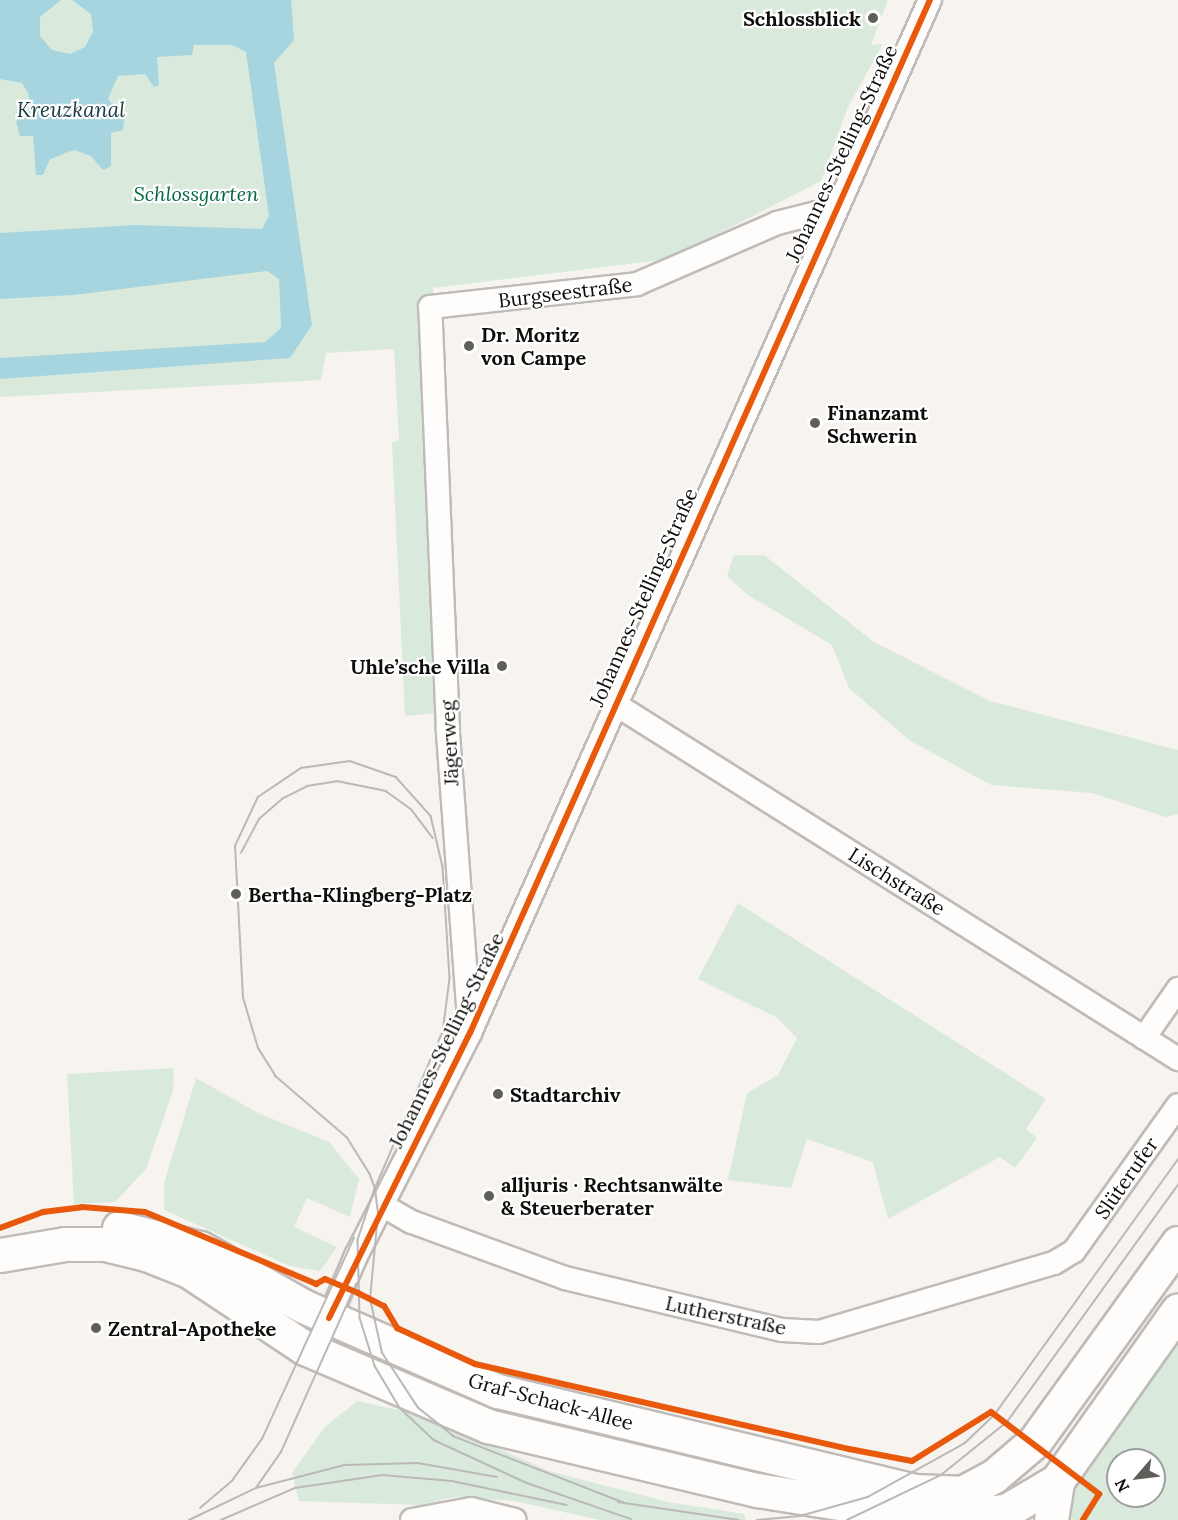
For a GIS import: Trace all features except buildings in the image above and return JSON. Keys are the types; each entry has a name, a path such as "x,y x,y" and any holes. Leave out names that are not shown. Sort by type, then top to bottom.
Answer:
{"street":[{"name":"Johannes-Stelling-Straße","path":"315,1352 382,1205 470,1033 829,217 930,0"},
{"name":"Burgseestraße","path":"430,307 637,284 777,223 816,213 829,217"},
{"name":"Jägerweg","path":"430,307 448,730 462,978 470,1033"},
{"name":"Lischstraße","path":"615,704 1178,1059"},
{"path":"1144,1038 1178,989"},
{"name":"Slüterufer","path":"1074,1251 1178,1105"},
{"name":"Lutherstraße","path":"382,1205 412,1222 565,1278 782,1330 819,1332 1054,1263 1074,1251"},
{"name":"Graf-Schack-Allee","path":"0,1246 67,1229 138,1229 200,1248 329,1318 498,1391 933,1509"},
{"path":"1004,1516 1035,1441 1178,1243"},
{"name":"Graf-Schack-Allee","path":"0,1255 65,1244 105,1244 146,1254 189,1271 315,1352 488,1426 756,1490 1004,1516 1056,1481"},
{"path":"1052,1520 1056,1481 1178,1310"},
{"path":"933,1509 1035,1441"},
{"name":"Graf-Schack-Allee","path":"756,1490 834,1520"},
{"path":"412,1520 471,1509 514,1520"}],"green space":[{"name":"Schlossgarten","path":"0,0 888,0 871,45 883,44 848,107 821,181 669,259 433,288 447,712 405,716 392,443 399,440 394,349 326,353 321,380 0,397"},
{"path":"734,555 764,555 874,642 990,701 1178,750 1178,814 1166,817 1092,793 991,785 909,740 849,688 832,645 748,595 727,576"},
{"path":"738,903 1046,1099 1026,1129 1037,1138 1015,1168 1000,1157 888,1219 873,1162 807,1139 791,1188 728,1180 747,1093 778,1075 797,1038 776,1017 698,979"},
{"path":"174,1068 173,1091 146,1169 115,1202 74,1204 67,1074"},
{"path":"196,1078 258,1113 329,1142 359,1179 350,1217 307,1198 294,1227 337,1247 320,1271 290,1266 164,1210 164,1183"},
{"path":"1178,1310 1178,1520 1053,1520"},
{"path":"357,1401 426,1416 549,1471 668,1502 744,1514 746,1520 600,1520 514,1501 454,1497 420,1505 299,1501 292,1473 325,1427"}],"water":[{"name":"Kreuzkanal","path":"0,0 61,0 40,17 40,36 52,50 70,54 85,47 93,32 91,14 72,0 291,0 294,40 274,63 312,325 290,358 0,379 0,358 265,342 281,328 279,279 267,271 74,295 0,299 0,233 135,225 262,229 269,216 246,52 232,45 194,45 192,55 157,57 159,85 154,87 145,74 118,76 108,99 124,119 123,130 111,133 111,166 103,170 91,156 74,150 50,159 43,175 36,175 33,136 20,136 16,122 31,105 28,93 22,83 0,79"}],"tram line":[{"path":"626,1504 454,1437 418,1408 382,1353 370,1299 378,1214 375,1189 370,1175 347,1138 276,1077 258,1048 243,998 235,846 258,797 301,768 350,761 396,777 431,816 443,867 450,979 443,1032 375,1189 358,1240 360,1318 375,1366 400,1408 434,1440 527,1483 631,1519"},
{"path":"241,853 259,819 282,799 307,786 337,781 386,791 412,810 433,838"},
{"path":"757,1520 800,1516 868,1497 965,1443 995,1414 1178,1159"},
{"path":"847,1520 941,1475 1007,1422 1178,1185"},
{"path":"200,1508 232,1481 262,1439 354,1238"},
{"path":"256,1488 281,1452 356,1284"},
{"path":"189,1520 256,1488 345,1465 418,1463 497,1477"},
{"path":"221,1520 295,1488 382,1475 452,1481 567,1505"},
{"path":"618,1502 739,1520"}],"cycle path":[{"path":"329,1318 470,1033 930,0"},
{"path":"0,1228 43,1212 82,1207 145,1212 316,1284 325,1279 358,1293 384,1306 397,1328 475,1364 849,1449 912,1461 991,1412 1099,1494 1083,1520"}],"place":[{"name":"Schlossblick","path":"873,18"},
{"name":"Dr. Moritz von Campe","path":"469,346"},
{"name":"Finanzamt Schwerin","path":"815,423"},
{"name":"Uhle’sche Villa","path":"502,666"},
{"name":"Bertha-Klingberg-Platz","path":"236,894"},
{"name":"Stadtarchiv","path":"498,1094"},
{"name":"alljuris · Rechtsanwälte & Steuerberater","path":"489,1196"},
{"name":"Zentral-Apotheke","path":"96,1328"}]}
